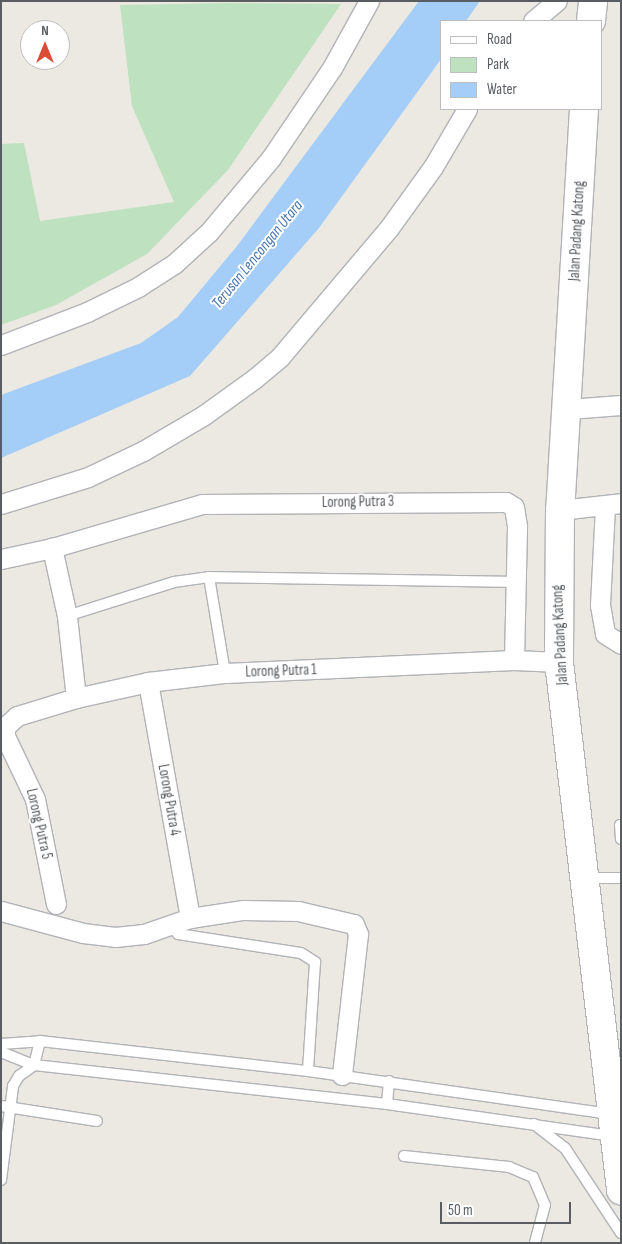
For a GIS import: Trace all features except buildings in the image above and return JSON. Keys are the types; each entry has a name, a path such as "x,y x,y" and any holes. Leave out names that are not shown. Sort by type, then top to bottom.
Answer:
{"street":[{"path":"1,345 87,312 138,287 174,264 209,232 271,158 332,68 369,1"},
{"path":"534,20 557,1"},
{"path":"591,20 593,1"},
{"path":"1,504 88,477 135,455 204,415 254,379 280,357 389,228 432,167 466,110"},
{"name":"Jalan Padang Katong","path":"584,110 568,409 560,510 559,662 586,878 614,1072 613,1125 621,1190"},
{"path":"568,409 621,405"},
{"name":"Lorong Putra 3","path":"1,558 52,548 202,504 492,500 506,502 514,506 516,515 514,660"},
{"path":"560,510 613,504 600,605 605,634 621,644"},
{"path":"52,548 67,616 76,698"},
{"name":"Lorong Putra 1","path":"9,721 76,698 148,682 225,673 514,660 559,662"},
{"name":"Lorong Putra 4","path":"148,682 190,918"},
{"name":"Lorong Putra 5","path":"9,721 5,736 35,799 56,904"},
{"path":"1,911 83,933 115,938 144,934 172,926 190,918 243,910 276,910 354,924 358,934 342,1075"}],"lane":[{"path":"67,616 174,582 209,577 515,582"},
{"path":"209,577 225,673"},
{"path":"620,825 621,839"},
{"path":"586,878 621,878"},
{"path":"172,926 178,934 301,953 315,962 308,1071"},
{"path":"1,1180 5,1107 16,1081 34,1065 40,1041"},
{"path":"1,1044 40,1041 389,1081 613,1125"},
{"path":"1,1052 34,1065 387,1104 532,1124 613,1125"},
{"path":"387,1104 389,1081"},
{"path":"5,1107 97,1121"},
{"path":"532,1124 565,1148 621,1233"},
{"path":"404,1156 509,1167 533,1177 545,1205 536,1243"}],"green space":[{"path":"229,3 341,4 228,170 147,254 56,305 1,325 1,144 24,143 40,221 174,202 132,106 120,5"}],"water":[{"name":"Terusan Lencongan Utara","path":"419,1 480,1 467,20 440,20 440,60 319,228 190,376 1,458 1,395 141,343 178,317 237,246"}]}
